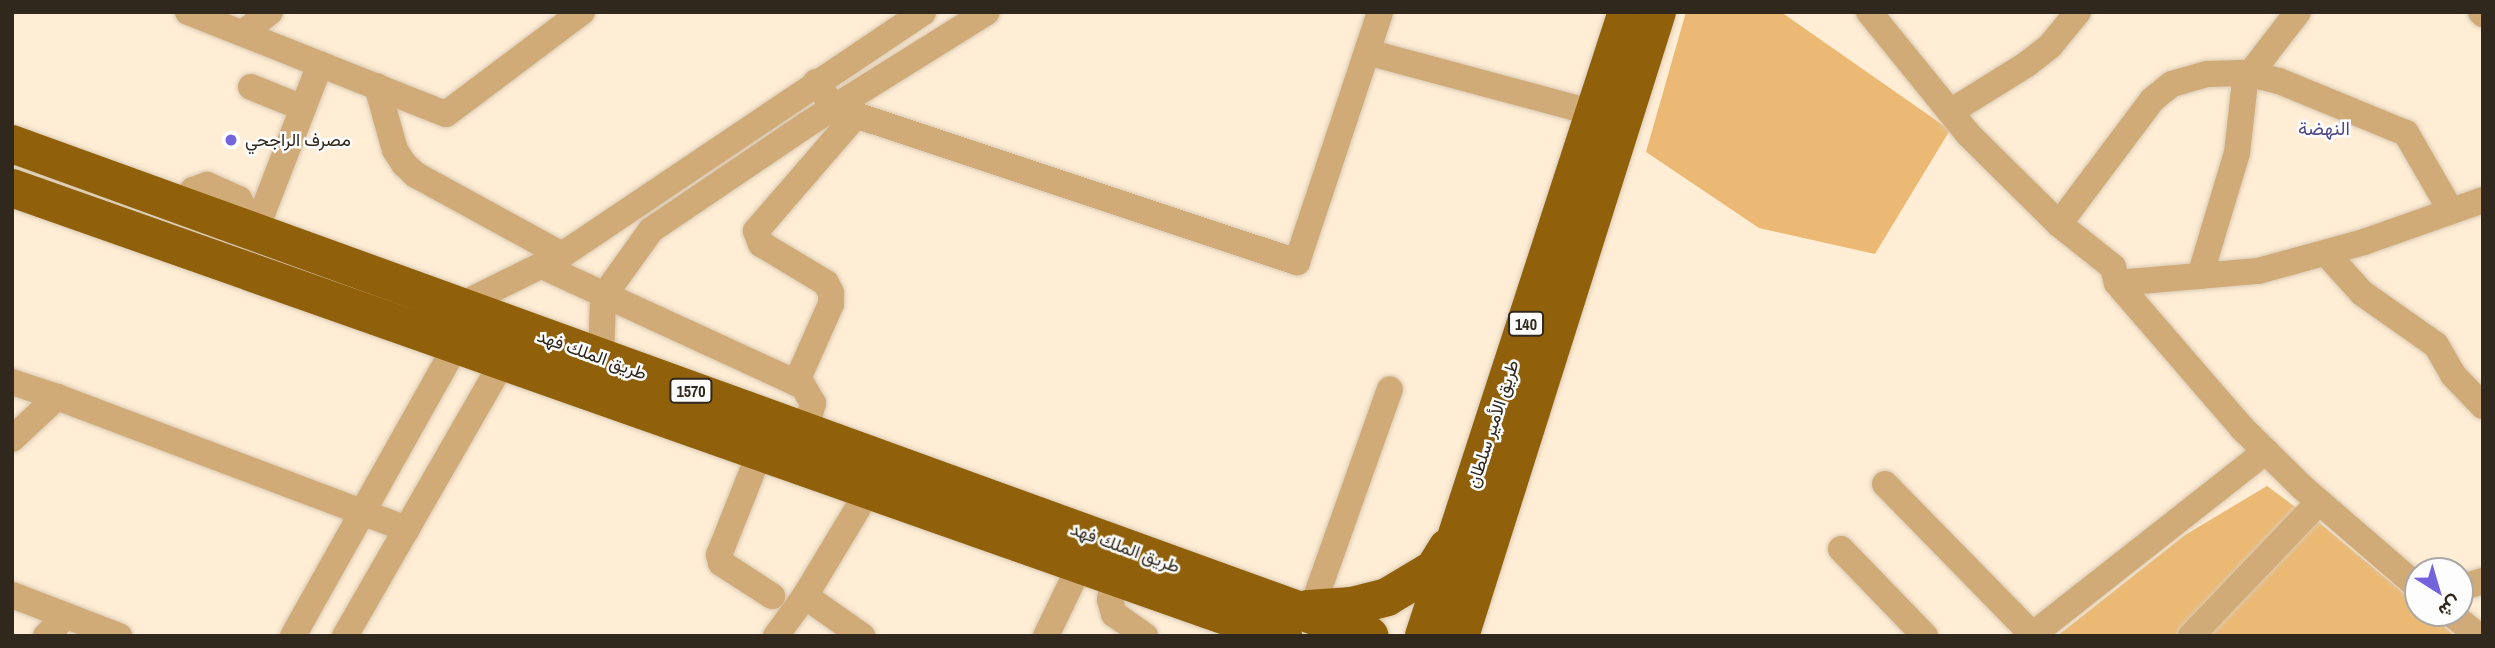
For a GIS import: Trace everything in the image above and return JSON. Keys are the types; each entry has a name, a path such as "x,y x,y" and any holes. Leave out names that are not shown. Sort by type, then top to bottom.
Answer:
{"highway":[{"name":"طريق الأمير سلطان","path":"1424,636 1627,12"},
{"name":"طريق الأمير سلطان","path":"1460,636 1657,12"},
{"name":"طريق الملك فهد","path":"12,144 804,432 1297,618 1370,636"},
{"name":"طريق الملك فهد","path":"12,188 1097,571 1241,629 1297,618"},
{"path":"1297,618 1352,606 1412,585 1434,569 1458,531"},
{"path":"1476,585 1486,636"}],"street":[{"path":"188,12 446,114 582,12"},
{"path":"243,33 270,12"},
{"path":"459,306 552,260 923,12"},
{"path":"601,358 603,297 651,230 845,111 987,12"},
{"path":"816,82 845,111 1297,262 1380,12"},
{"path":"1869,12 1950,112 2059,224 2112,267 2117,284 2266,452 2404,575"},
{"path":"1950,112 2027,64 2050,46 2078,12"},
{"path":"2200,276 2237,153 2248,73 2298,12"},
{"path":"1367,52 1594,113"},
{"path":"247,229 303,108 320,64"},
{"path":"2059,224 2152,100 2184,80 2208,74 2248,73 2406,133 2451,211"},
{"path":"377,86 395,150 404,164 416,175 552,260 603,297 796,383 810,394 813,403 804,432"},
{"path":"251,88 303,108"},
{"path":"796,383 831,304 831,293 826,283 761,244 756,231 845,111"},
{"path":"2117,284 2258,271 2326,253 2483,200"},
{"path":"2326,253 2362,293 2436,345 2453,375 2483,406"},
{"path":"293,636 360,511 457,344"},
{"path":"345,636 503,361"},
{"path":"12,382 407,529"},
{"path":"1297,618 1390,389"},
{"path":"12,439 57,397"},
{"path":"760,452 719,555 722,564 772,596"},
{"path":"1885,484 2031,635 2266,452"},
{"path":"776,636 805,596 869,491"},
{"path":"2191,636 2319,502"},
{"path":"1841,549 1925,636"},
{"path":"1046,636 1097,571 1114,614 1145,636"},
{"path":"12,595 119,636"},
{"path":"805,596 862,636"},
{"path":"46,636 65,616"}],"shaded area":[{"path":"1686,12 1781,12 1950,130 1875,254 1759,228 1646,152"},
{"path":"2267,486 2302,512 2181,636 2057,636 2185,535"},
{"path":"2315,519 2404,593 2404,627 2444,627 2455,636 2208,636"}],"place":[{"name":"مصرف الراجحي","path":"231,140"}],"district":[{"name":"النهضة","path":"2324,129"}]}
